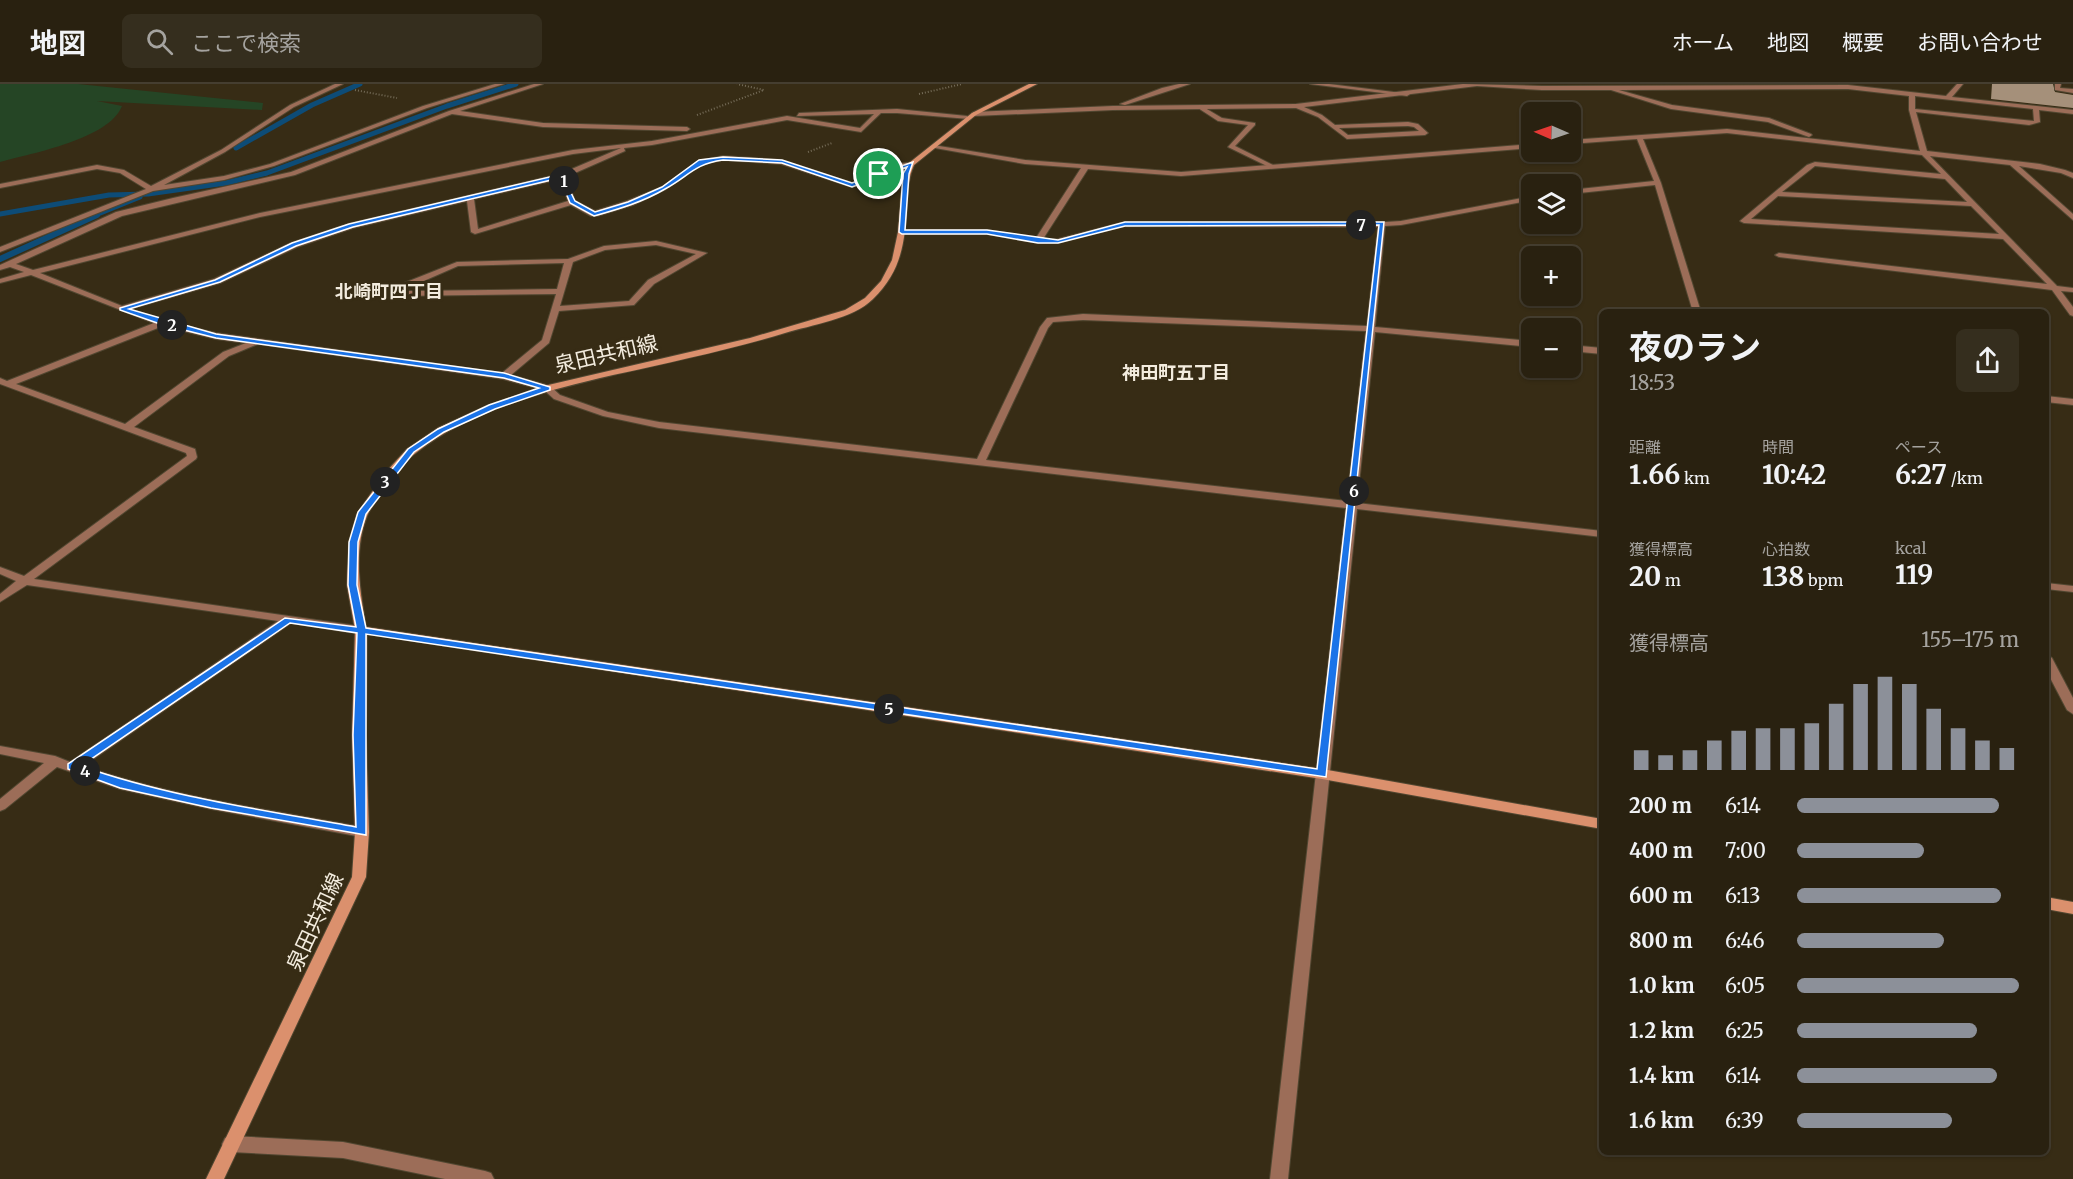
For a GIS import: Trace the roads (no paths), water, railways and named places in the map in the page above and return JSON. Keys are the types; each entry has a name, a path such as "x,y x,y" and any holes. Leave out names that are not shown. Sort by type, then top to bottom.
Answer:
{"main road":[{"path":"911,164 970,116 1034,84"},
{"name":"泉田共和線","path":"215,1179 359,877 362,832 359,735 362,630 353,585 354,542 362,513 389,475 411,451 441,430 492,407 547,388 752,340 848,312 868,300 885,282 896,260 902,232 906,174 911,164"},
{"path":"362,630 1322,774 1599,823"},
{"path":"2049,904 2073,908"}],"street":[{"path":"0,186 97,167 122,171 151,189 224,178 272,165 430,107 501,84"},
{"path":"0,268 119,214 293,174 451,112 540,84"},
{"path":"1113,108 1164,89 1187,84"},
{"path":"1313,84 1407,94"},
{"path":"0,281 260,215 541,157 637,145 789,116 880,111 970,116 1113,108 1296,106 1477,84 1506,87 1610,88 1772,85 1848,87 2073,112"},
{"path":"1587,84 1597,87"},
{"path":"1839,84 1848,87"},
{"path":"1948,98 1960,84"},
{"path":"2058,84 2057,89 2073,91"},
{"path":"0,250 151,189 223,151 292,106 338,85"},
{"path":"1610,88 1643,101 1671,107 1768,120 1825,141"},
{"path":"1912,94 1912,110 1924,153 2055,288 2073,313"},
{"path":"1296,106 1336,126 1347,137 1425,133 1416,125 1408,124 1336,126"},
{"path":"430,107 543,125 657,130 687,129 770,113 861,130 880,111"},
{"path":"1200,107 1220,120 1253,124 1231,147 1271,166"},
{"path":"1912,110 2029,123 2037,122 2036,108"},
{"path":"1581,141 1727,131 2013,164 2063,171 2073,176"},
{"path":"1640,136 1658,183 1696,309"},
{"path":"122,309 218,281 294,245 351,226 562,176 637,145"},
{"path":"934,146 1014,160 1085,168 1182,174 1521,147"},
{"path":"562,176 572,202 594,214 630,203 664,188 701,162 723,158 782,162 852,185 911,164"},
{"path":"1947,177 1815,164 1809,166 1744,221 2005,237"},
{"path":"2013,164 2073,218"},
{"path":"1038,241 1085,168"},
{"path":"1581,191 1658,183"},
{"path":"1776,194 1974,204"},
{"path":"470,197 475,232 572,202"},
{"path":"902,232 987,232 1038,241 1058,241 1125,224 1401,223 1521,200"},
{"path":"1279,1179 1382,224"},
{"path":"27,238 59,240"},
{"path":"555,309 631,303 651,282 703,253 656,243 604,248 569,261 457,264 407,285 402,294 560,291"},
{"path":"1779,255 2073,290"},
{"path":"504,376 546,341 569,261"},
{"path":"10,264 162,323 257,342 504,376 547,388 557,398 606,414 659,424 1599,534"},
{"path":"980,462 1044,327 1050,320 1083,317 1372,328 1521,343"},
{"path":"3,384 162,323"},
{"path":"127,427 226,354 257,342"},
{"path":"1581,349 1599,351"},
{"path":"0,599 192,457 191,451 3,384"},
{"path":"2049,399 2073,402"},
{"path":"0,570 25,581 362,630"},
{"path":"2049,586 2073,589"},
{"path":"72,767 288,620"},
{"path":"2049,664 2073,710"},
{"path":"0,750 55,761 120,784 211,804 362,832"},
{"path":"0,806 55,761"},
{"path":"231,1144 343,1150 485,1179"}],"waterway":[{"path":"236,148 312,105 360,84"},
{"path":"0,214 109,195 148,194 226,183 267,173 447,106 516,84"},
{"path":"93,216 140,197"},
{"path":"0,259 97,215"}],"district":[{"name":"北崎町四丁目","path":"389,291"},
{"name":"神田町五丁目","path":"1176,372"}]}
